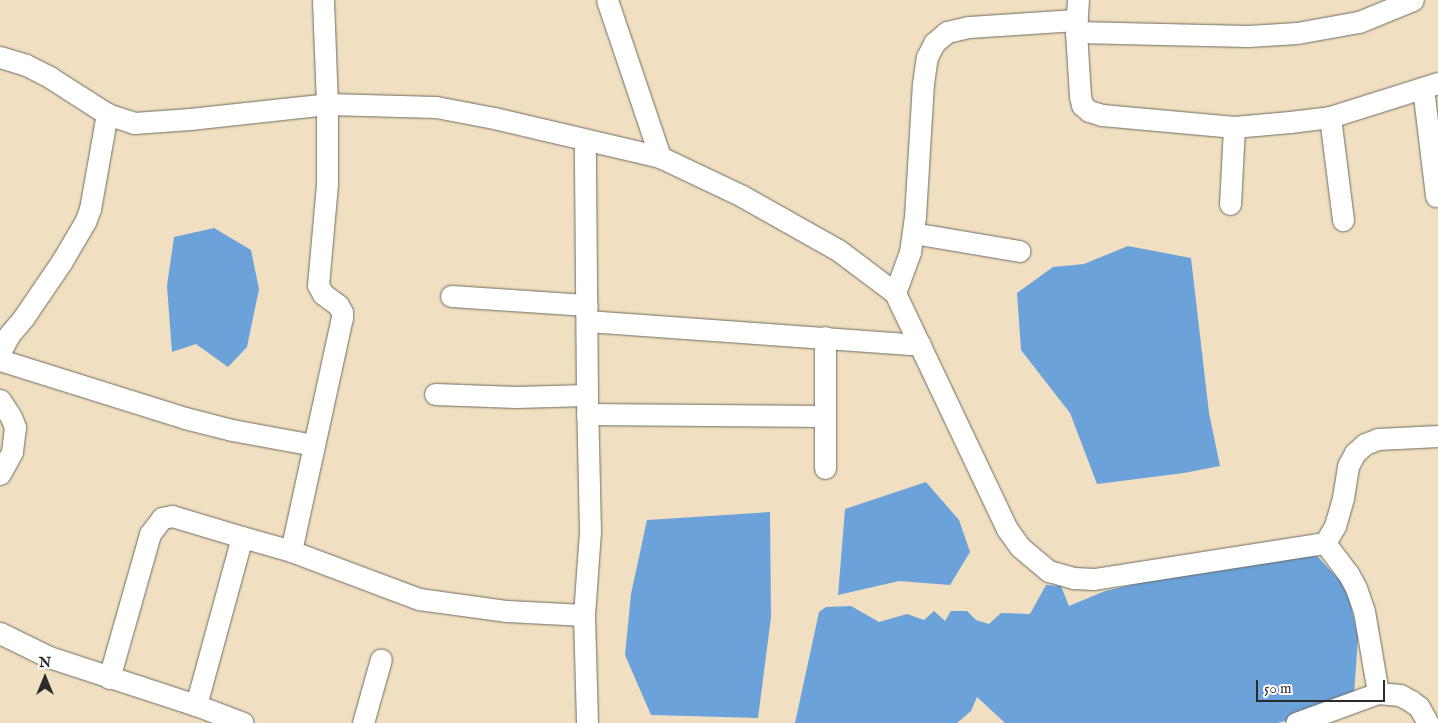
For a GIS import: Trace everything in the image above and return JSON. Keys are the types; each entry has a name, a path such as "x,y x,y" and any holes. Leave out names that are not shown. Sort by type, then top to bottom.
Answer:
{"street":[{"path":"607,0 616,32 660,157"},
{"path":"895,292 910,252 913,233 923,84 927,57 934,43 947,32 968,27 1077,18 1248,36 1297,33 1359,22 1413,0"},
{"path":"290,551 342,318 342,312 338,305 323,294 318,285 327,184 327,104 318,1"},
{"path":"1077,18 1082,105 1089,111 1102,115 1234,127 1330,117 1430,86 1436,196"},
{"path":"0,57 26,65 107,114 134,122 327,104 436,107 494,118 585,141 660,157 742,196 822,240 895,292 1007,529 1020,547 1049,571 1074,578 1094,579 1325,543"},
{"path":"0,352 9,335 24,317 62,261 85,222 90,209 107,114"},
{"path":"1330,117 1344,220"},
{"path":"1230,204 1234,127"},
{"path":"585,141 590,531 584,615 586,723"},
{"path":"913,233 1019,251"},
{"path":"451,296 587,313 920,345"},
{"path":"825,336 825,468"},
{"path":"0,360 185,418 232,430 314,445"},
{"path":"435,394 516,396 587,404 825,416"},
{"path":"0,400 11,417 14,427 12,452 0,474"},
{"path":"1325,543 1335,526 1344,498 1348,466 1355,452 1365,444 1378,439 1438,436"},
{"path":"108,678 150,534 162,518 172,516 290,551 419,599 507,611 584,615"},
{"path":"196,705 242,537"},
{"path":"1325,543 1348,573 1356,588 1364,611 1378,693"},
{"path":"0,633 49,656 108,678 196,705 243,723"},
{"path":"363,723 381,659"},
{"path":"1296,723 1378,693 1400,696 1411,701 1419,707 1428,723"}],"water":[{"path":"214,228 251,250 259,289 247,347 228,367 196,344 172,352 167,286 174,237"},
{"path":"1128,246 1191,258 1209,413 1220,466 1184,473 1097,484 1070,413 1021,350 1017,293 1053,267 1084,264"},
{"path":"926,482 959,520 970,552 950,585 899,581 838,595 845,509"},
{"path":"770,512 771,617 758,718 651,715 625,655 631,594 647,520"},
{"path":"1317,556 1347,588 1358,637 1354,695 1320,710 1278,723 1005,723 977,697 971,711 957,723 795,723 819,612 826,607 851,606 879,622 907,614 924,620 934,611 945,621 951,611 967,611 976,620 989,624 1001,613 1030,614 1046,585 1061,586 1069,606 1105,591 1178,574 1271,558"}]}
